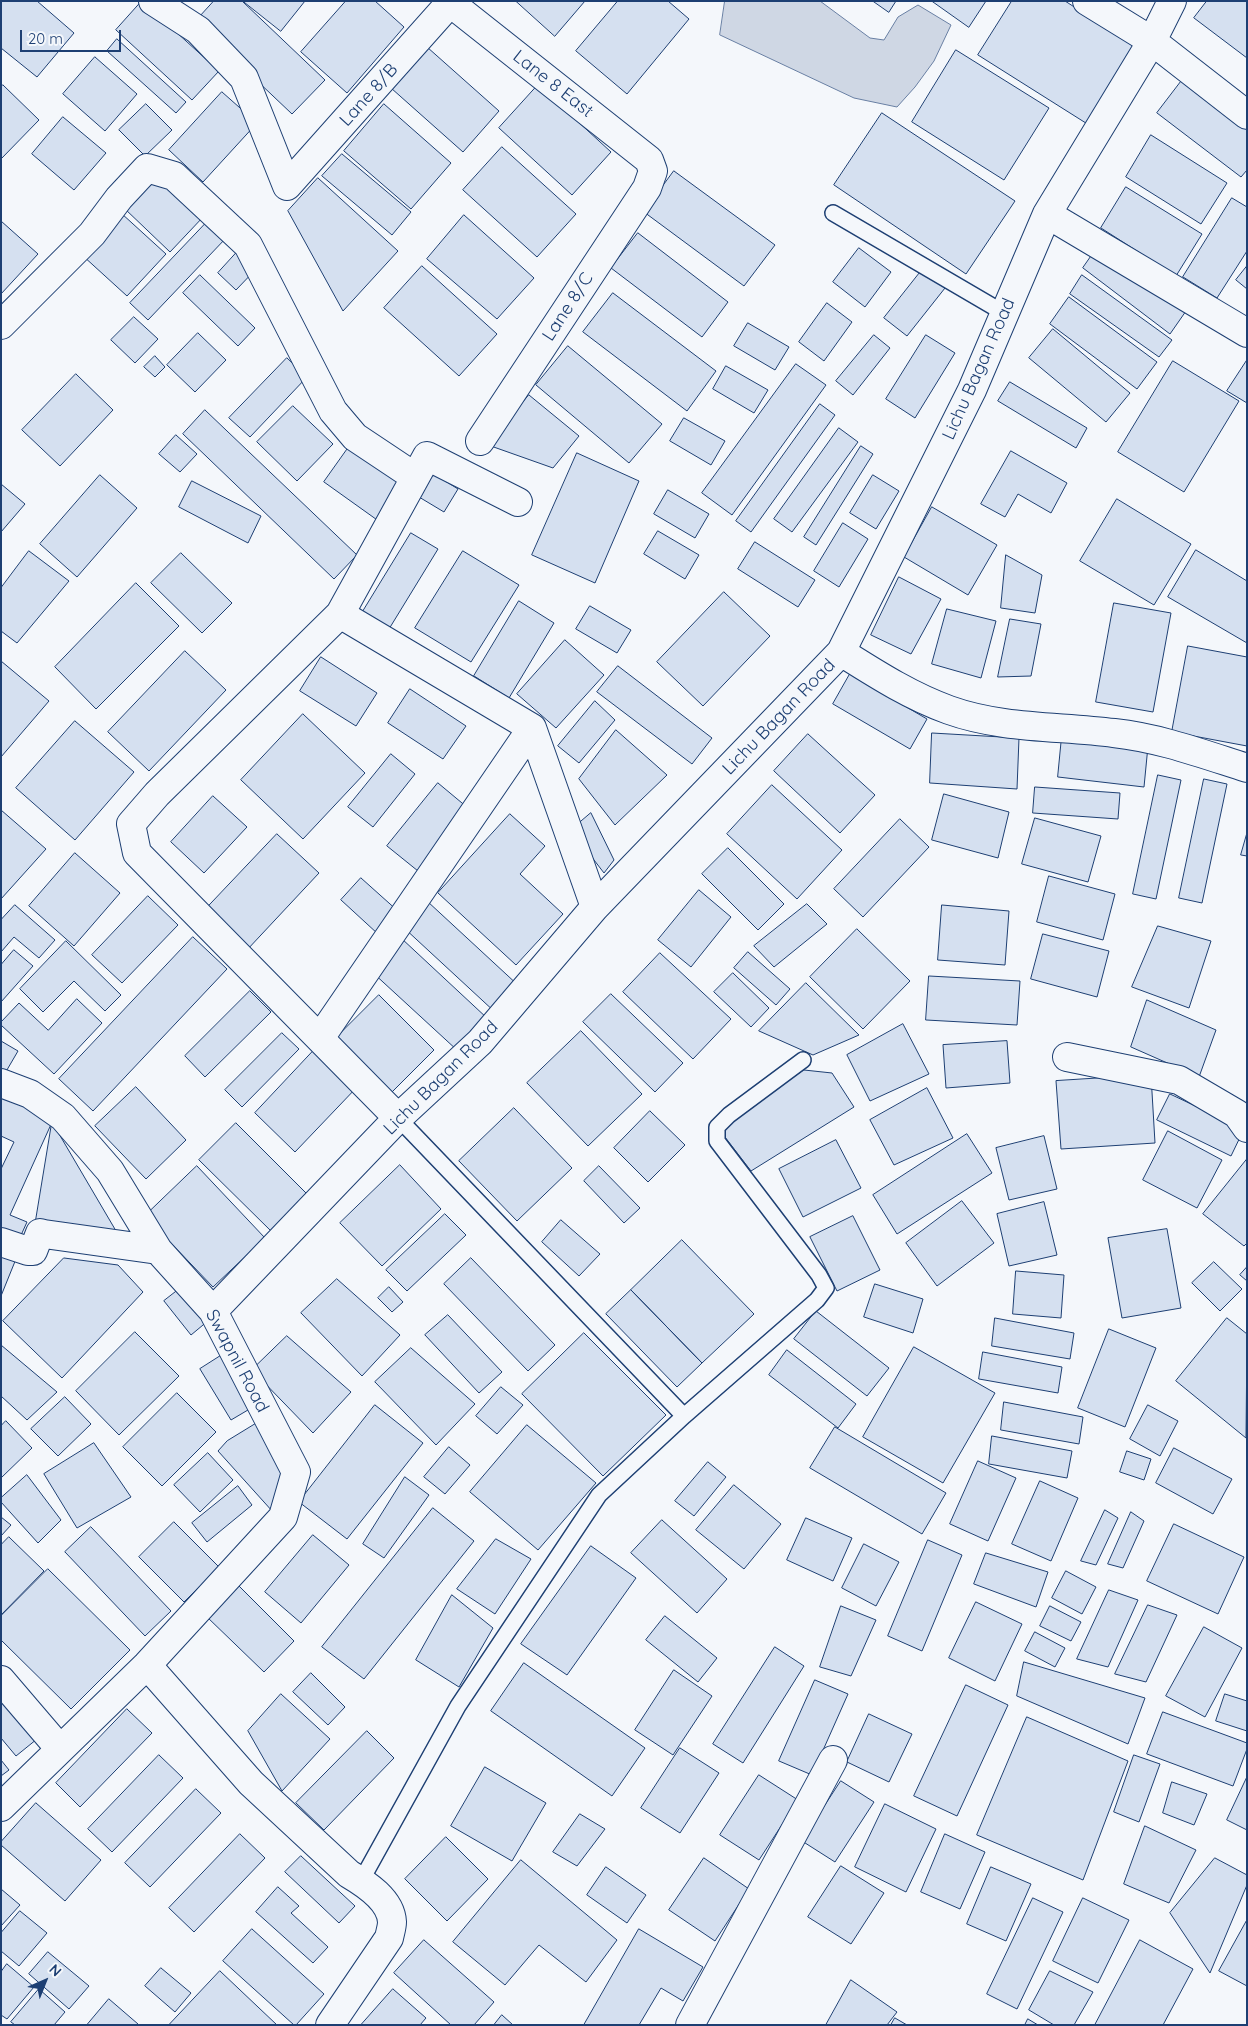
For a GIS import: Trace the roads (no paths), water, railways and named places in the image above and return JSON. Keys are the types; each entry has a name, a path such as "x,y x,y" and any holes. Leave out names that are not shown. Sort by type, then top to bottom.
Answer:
{"street":[{"name":"Lane 8/B","path":"153,1 198,30 244,78 286,186 449,2"},
{"path":"1087,1 1152,41 1247,115"},
{"name":"Lichu Bagan Road","path":"213,1311 398,1118 480,1042 595,907 841,652 972,390 1047,214 1152,41 1172,1"},
{"name":"Lane 8 East","path":"449,2 648,160 653,171"},
{"path":"1,325 92,234 119,198 147,168 174,176 248,245 333,411 355,437 415,478"},
{"name":"Lane 8/C","path":"480,442 648,188 653,171"},
{"path":"1047,214 1247,333"},
{"path":"398,1118 138,854 131,824 157,794 340,614 427,456 518,502"},
{"path":"340,614 532,728 595,907"},
{"path":"841,652 910,693 949,710 1024,726 1113,733 1158,740 1247,768"},
{"path":"320,1038 532,728"},
{"path":"1067,1058 1179,1080 1237,1114 1247,1128"},
{"name":"Swapnil Road","path":"1,1083 30,1094 63,1117 110,1171 158,1250 213,1311 296,1472 283,1518 147,1665 1,1806"},
{"path":"1,1242 33,1251 40,1233 158,1250"},
{"path":"147,1665 251,1782 348,1874 361,1881 386,1904 392,1922 389,1938 330,2025"},
{"path":"1,1680 60,1749"},
{"path":"690,2025 833,1760"}],"lane":[{"path":"833,213 1004,313"},
{"path":"361,1881 458,1706 599,1495 684,1416 817,1300 826,1288 820,1275 716,1141 717,1127 729,1115 803,1060"},
{"path":"398,1118 684,1416"}]}
